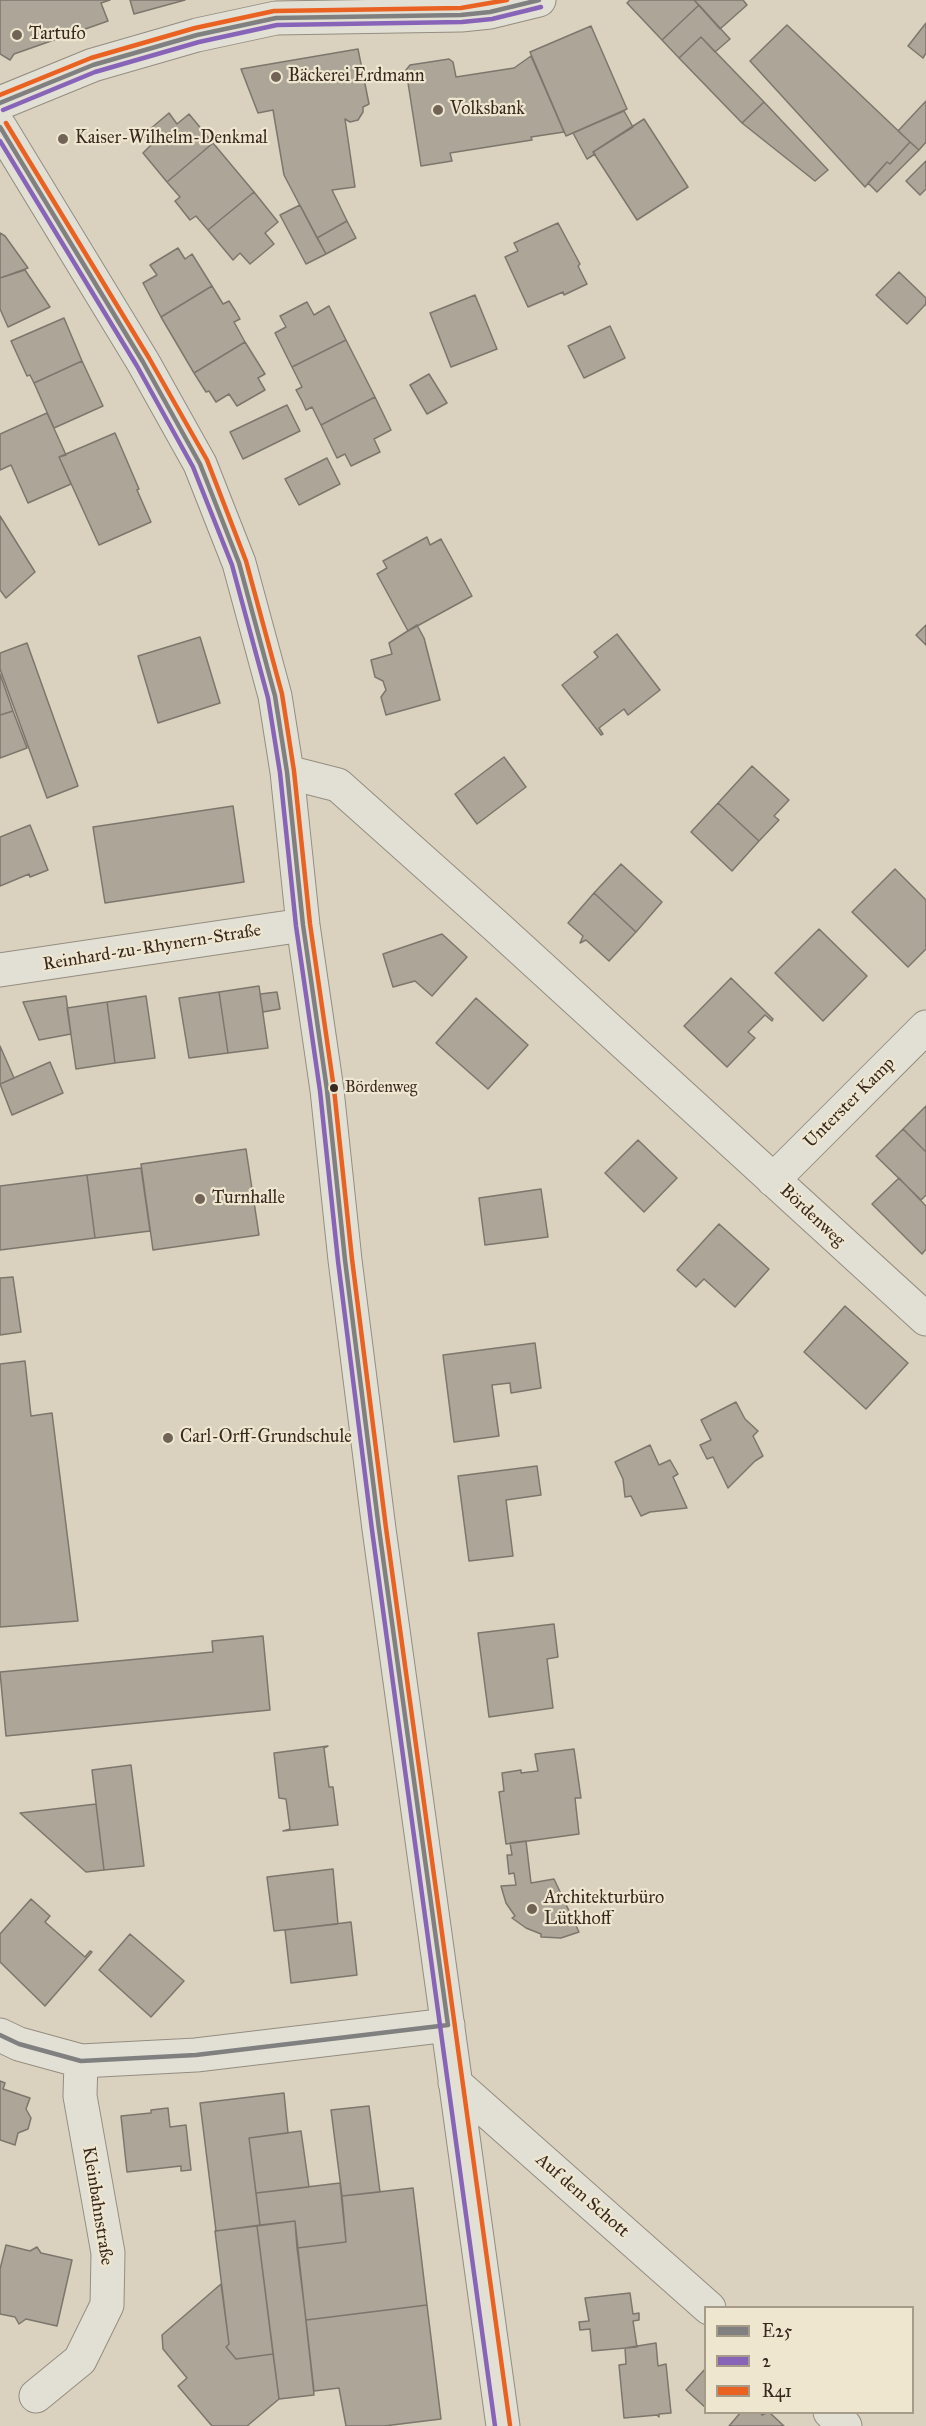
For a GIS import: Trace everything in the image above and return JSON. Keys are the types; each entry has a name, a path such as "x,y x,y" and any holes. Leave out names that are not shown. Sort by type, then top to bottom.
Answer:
{"street":[{"path":"0,103 93,65 276,9 461,15 490,12 539,0"},
{"path":"0,127 143,362 200,464 239,563 275,696 287,772 303,925 327,1090 345,1260 379,1529 503,2426"},
{"name":"Bördenweg","path":"287,772 338,785 926,1319"},
{"name":"Reinhard-zu-Rhynern-Straße","path":"0,970 303,925"},
{"name":"Unterster Kamp","path":"773,1180 926,1027"},
{"path":"0,2035 19,2044 81,2061 196,2055 448,2025"},
{"name":"Kleinbahnstraße","path":"36,2396 80,2360 107,2305 108,2253 80,2096 81,2061"},
{"name":"Auf dem Schott","path":"455,2083 709,2306"},
{"path":"832,2414 845,2426"}],"building":[{"path":"0,0 110,0 101,3 108,21 14,54 10,60 0,54"},
{"path":"130,0 185,0 134,14"},
{"path":"630,0 694,0 699,5 662,40 627,3"},
{"path":"694,0 743,0 747,5 720,29"},
{"path":"699,5 730,39 715,52 701,37 679,58 662,40"},
{"path":"926,23 926,53 923,58 908,46"},
{"path":"787,25 910,142 890,164 887,162 865,187 750,61"},
{"path":"591,26 627,109 566,136 530,52"},
{"path":"701,37 764,102 742,123 679,58"},
{"path":"358,49 369,104 363,107 358,120 350,122 345,119 355,187 332,190 347,221 317,238 284,175 273,110 258,113 241,69"},
{"path":"531,56 564,132 531,137 532,140 450,153 452,161 421,166 406,70 410,65 449,59 453,62 456,77 514,68"},
{"path":"926,101 926,142 919,150 898,131"},
{"path":"764,102 828,170 815,181 742,123"},
{"path":"624,111 633,127 593,152 595,154 587,159 573,133"},
{"path":"169,113 177,124 189,114 213,143 167,182 143,153 151,145 143,135"},
{"path":"644,119 688,187 637,220 593,152"},
{"path":"910,142 919,150 877,192 868,183"},
{"path":"213,143 254,192 208,230 196,216 190,220 175,201 180,197 167,182"},
{"path":"926,161 926,189 920,195 906,181"},
{"path":"254,192 278,222 265,233 274,244 250,264 240,253 233,260 208,230"},
{"path":"300,205 326,254 306,264 280,215"},
{"path":"347,221 356,238 326,254 317,238"},
{"path":"558,223 580,264 578,266 587,284 564,295 563,292 528,307 505,257 518,251 514,243"},
{"path":"0,233 5,236 28,268 0,278"},
{"path":"178,248 185,259 192,254 212,286 161,317 143,283 157,275 150,265"},
{"path":"25,270 50,307 8,327 0,309 0,278"},
{"path":"899,272 926,298 926,304 907,324 876,295"},
{"path":"212,286 223,304 229,301 236,312 240,319 234,322 245,342 194,373 161,317"},
{"path":"475,295 497,349 451,367 430,313"},
{"path":"307,302 314,315 329,306 346,340 292,367 275,333 286,327 280,316"},
{"path":"64,318 82,361 34,383 30,375 27,376 11,341"},
{"path":"610,326 625,358 584,378 568,346"},
{"path":"346,340 375,397 321,425 312,407 306,410 296,390 302,387 292,367"},
{"path":"245,342 265,374 258,378 265,390 237,406 229,394 216,402 209,391 206,392 194,373"},
{"path":"82,361 103,406 54,428 34,383"},
{"path":"429,374 447,403 427,414 410,385"},
{"path":"375,397 391,430 374,439 380,452 351,466 345,454 337,458 321,425"},
{"path":"287,405 300,431 243,459 230,432"},
{"path":"47,413 66,455 59,457 71,484 28,503 11,465 0,470 0,434"},
{"path":"115,433 151,522 99,545 59,457"},
{"path":"327,458 340,484 299,505 285,479"},
{"path":"0,516 35,572 6,598 0,590"},
{"path":"427,537 430,545 441,539 472,596 408,631 377,574 387,568 383,561"},
{"path":"417,625 424,638 440,700 386,715 381,697 386,690 383,681 375,677 371,660 392,654 389,643"},
{"path":"926,625 926,645 916,635"},
{"path":"617,634 660,690 628,715 624,709 599,728 603,734 601,735 562,685 598,657 594,652"},
{"path":"200,637 220,703 158,723 138,656"},
{"path":"27,643 78,786 47,798 0,669 0,653"},
{"path":"0,674 13,711 0,715"},
{"path":"13,711 27,748 0,758 0,715"},
{"path":"504,757 526,787 477,824 455,794"},
{"path":"752,766 789,800 774,816 779,820 759,841 718,803"},
{"path":"718,803 759,841 732,871 691,832"},
{"path":"233,806 244,882 105,903 93,827"},
{"path":"30,825 48,870 30,877 29,874 0,886 0,837"},
{"path":"621,864 662,902 636,932 594,893"},
{"path":"895,869 926,900 926,949 908,967 852,912"},
{"path":"594,893 636,932 609,961 586,940 580,943 583,936 568,923"},
{"path":"819,929 867,976 823,1021 775,973"},
{"path":"442,934 467,957 432,996 415,981 393,987 383,954"},
{"path":"731,978 773,1019 772,1021 765,1015 748,1032 755,1038 727,1067 684,1026"},
{"path":"259,986 268,1048 228,1053 219,992"},
{"path":"219,992 228,1053 189,1058 179,998"},
{"path":"277,992 280,1009 263,1012 260,994"},
{"path":"66,996 71,1034 39,1040 23,1002"},
{"path":"146,996 155,1058 115,1063 107,1002"},
{"path":"476,998 528,1045 488,1089 436,1043"},
{"path":"107,1002 115,1063 76,1069 67,1008"},
{"path":"0,1046 14,1078 0,1084"},
{"path":"50,1062 63,1093 12,1115 0,1084"},
{"path":"926,1106 926,1152 903,1129"},
{"path":"903,1129 926,1152 926,1195 921,1200 876,1156"},
{"path":"638,1140 677,1178 644,1212 605,1173"},
{"name":"Turnhalle","path":"246,1149 259,1235 153,1250 141,1164"},
{"path":"141,1168 150,1231 95,1238 87,1175"},
{"path":"87,1175 95,1238 0,1250 0,1186"},
{"path":"899,1178 926,1206 926,1249 922,1254 872,1204"},
{"path":"541,1189 548,1237 485,1245 479,1198"},
{"path":"719,1224 769,1269 735,1307 704,1279 696,1287 677,1270"},
{"path":"13,1277 21,1332 0,1335 0,1278"},
{"path":"845,1306 908,1363 866,1409 804,1352"},
{"path":"535,1343 541,1388 511,1393 510,1383 492,1385 499,1436 454,1442 443,1355"},
{"path":"25,1361 31,1416 52,1413 78,1621 0,1627 0,1364"},
{"path":"736,1402 745,1419 758,1431 753,1436 763,1456 728,1488 713,1457 707,1459 700,1445 711,1440 701,1420"},
{"path":"650,1445 659,1465 670,1460 678,1474 673,1477 687,1508 650,1512 641,1516 631,1496 625,1497 623,1479 615,1462"},
{"path":"537,1466 541,1495 506,1500 513,1556 469,1561 458,1476"},
{"path":"554,1624 558,1657 547,1659 553,1708 489,1717 478,1633"},
{"path":"263,1636 270,1710 6,1736 0,1672 213,1652 212,1641"},
{"path":"328,1746 324,1748 329,1787 333,1787 338,1825 283,1831 290,1829 286,1799 279,1798 274,1753"},
{"path":"574,1749 581,1798 575,1798 579,1834 506,1844 499,1792 504,1791 502,1773 521,1770 521,1773 538,1771 535,1754"},
{"path":"131,1765 144,1866 104,1870 92,1770"},
{"path":"96,1804 104,1870 86,1872 20,1813"},
{"path":"526,1841 531,1883 554,1879 579,1932 561,1938 541,1937 541,1934 526,1928 512,1918 515,1916 506,1903 501,1886 516,1885 514,1873 509,1874 507,1855 512,1855 510,1843"},
{"path":"333,1869 338,1924 274,1931 267,1877"},
{"path":"31,1899 50,1916 45,1922 85,1957 90,1951 92,1952 45,2006 0,1962 0,1934"},
{"path":"351,1922 357,1975 291,1983 285,1930"},
{"path":"130,1934 184,1981 151,2017 99,1970"},
{"path":"0,2081 5,2083 3,2089 30,2098 26,2109 31,2118 28,2129 18,2133 15,2145 0,2140"},
{"path":"284,2093 288,2133 249,2138 260,2225 216,2231 200,2103"},
{"path":"369,2106 380,2192 342,2196 331,2110"},
{"path":"168,2108 170,2127 186,2125 191,2170 181,2171 181,2166 127,2172 121,2116 151,2113 151,2110"},
{"path":"301,2131 309,2187 256,2193 249,2138"},
{"path":"340,2183 346,2242 297,2248 295,2221 260,2225 256,2193"},
{"path":"413,2188 427,2305 306,2320 297,2248 346,2242 342,2196"},
{"path":"295,2221 314,2395 279,2399 257,2226"},
{"path":"257,2226 273,2354 236,2359 226,2347 229,2344 215,2231"},
{"path":"6,2245 30,2251 37,2247 41,2253 72,2260 57,2326 26,2319 19,2324 15,2317 0,2314 0,2269"},
{"path":"221,2284 229,2344 226,2347 236,2359 273,2354 279,2399 247,2426 212,2426 178,2386 187,2378 163,2349 162,2335"},
{"path":"630,2293 633,2314 639,2313 639,2320 633,2321 637,2347 592,2351 590,2329 580,2330 579,2322 589,2321 585,2298"},
{"path":"427,2305 441,2419 384,2426 346,2426 339,2388 314,2391 306,2320"},
{"path":"656,2343 658,2366 666,2364 671,2413 659,2414 659,2417 657,2415 624,2418 619,2365 626,2364 625,2348"},
{"path":"704,2370 704,2406 686,2390"},
{"path":"739,2414 771,2414 784,2426 729,2426"}],"transit line":[{"name":"R41","path":"0,95 91,58 195,28 274,11 461,8 507,0"},
{"name":"E25","path":"0,103 93,65 197,35 276,18 461,15 490,12 539,0"},
{"name":"2","path":"3,110 95,72 199,42 277,25 462,22 492,19 541,7"},
{"name":"R41","path":"6,123 149,358 207,460 246,561 282,694 294,771 310,924 334,1089 352,1259 386,1528 510,2425"},
{"name":"E25","path":"0,127 143,362 200,464 239,563 275,696 287,772 303,925 327,1090 345,1260 379,1529 448,2025"},
{"name":"2","path":"0,141 137,366 193,467 232,565 268,698 280,773 296,926 320,1091 338,1261 372,1530 495,2426"},
{"name":"E25","path":"0,2035 19,2044 81,2061 196,2055 448,2025"}],"place":[{"name":"Tartufo","path":"17,35"},
{"name":"Bäckerei Erdmann","path":"276,77"},
{"name":"Volksbank","path":"438,110"},
{"name":"Kaiser-Wilhelm-Denkmal","path":"63,139"},
{"name":"Bördenweg","path":"334,1088"},
{"name":"Turnhalle","path":"200,1199"},
{"name":"Carl-Orff-Grundschule","path":"168,1438"},
{"name":"Architekturbüro Lütkhoff","path":"532,1909"}]}
